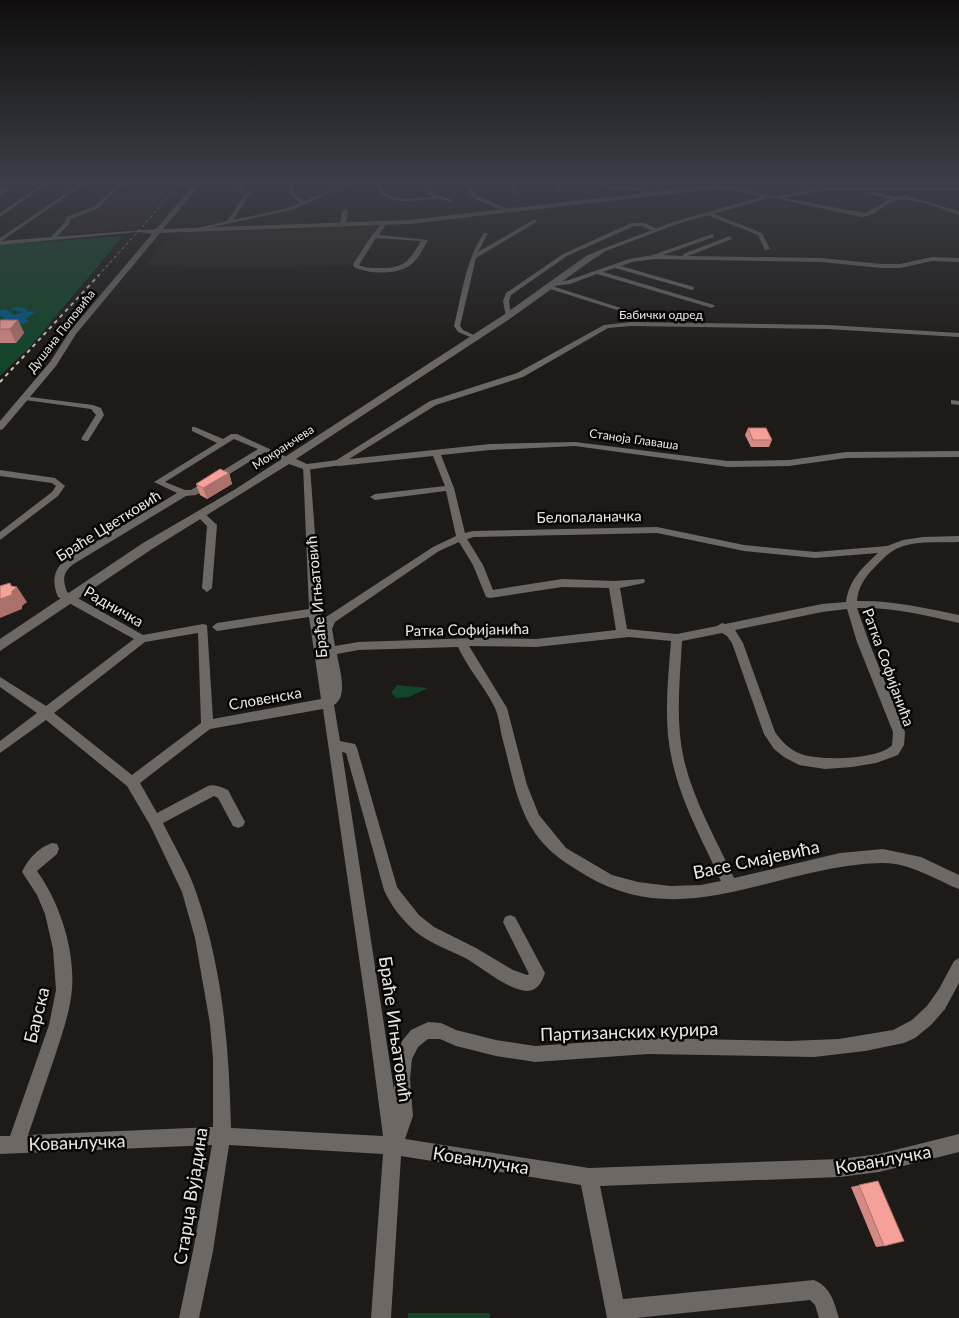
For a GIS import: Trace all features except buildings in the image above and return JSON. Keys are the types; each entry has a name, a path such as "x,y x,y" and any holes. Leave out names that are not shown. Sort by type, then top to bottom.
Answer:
{"street":[{"name":"Душана Поповића","path":"0,427 53,364 75,331 148,243"},
{"path":"370,243 356,264 358,268 398,270 413,261 424,243"},
{"path":"475,337 457,328 474,257 480,243"},
{"path":"474,257 499,243"},
{"name":"Мокрањчева","path":"508,316 506,301 508,294 558,259 593,243"},
{"name":"Мокрањчева","path":"0,646 70,598 200,514 238,492 508,316 588,258 623,243"},
{"path":"655,257 693,243"},
{"path":"677,258 718,243"},
{"path":"764,243 767,249"},
{"path":"551,285 570,282 599,273 631,260 655,257 821,260 882,266 900,266 931,259 959,260"},
{"path":"615,266 692,288"},
{"path":"599,273 712,306"},
{"path":"551,285 622,310"},
{"name":"Бабички одред","path":"338,463 419,410 520,375 606,326 630,324 828,327 959,335"},
{"path":"25,398 93,407 98,410 100,415 98,421 85,439"},
{"path":"195,429 224,443 234,436 306,467"},
{"name":"Браће Цветковић","path":"224,443 158,482 184,493 193,493 264,449"},
{"name":"Станоја Главаша","path":"306,467 490,447 575,444 728,464 753,465 789,463 846,455 959,454"},
{"path":"436,452 450,488 461,538 478,565 490,594 562,583 614,585 640,581"},
{"name":"Браће Игњатовић","path":"306,467 314,612 393,1146 380,1318"},
{"path":"0,473 56,481 61,486 55,494 0,537"},
{"path":"375,498 450,488"},
{"name":"Браће Цветковић","path":"70,598 62,594 57,579 59,572 68,564 184,493"},
{"path":"200,514 208,519 212,525 207,588"},
{"name":"Белопаланачка","path":"328,703 334,699 337,693 332,651 327,629 332,618 436,549 461,538 484,533 657,530 744,548 815,555 888,549 903,543 923,540 959,539"},
{"name":"Ратка Софијанића","path":"722,627 731,633 737,643 770,734 778,746 807,762 840,765 879,757 894,751 898,745 900,732 863,642 851,605 853,588 868,568 888,549"},
{"path":"614,585 622,634"},
{"name":"Радничка","path":"70,598 142,639 203,628"},
{"name":"Ратка Софијанића","path":"332,651 358,646 542,642 622,634 677,638 722,627 822,608 851,605 874,604 913,609 959,619"},
{"path":"216,627 314,612"},
{"name":"Словенска","path":"203,628 208,725"},
{"path":"677,638 674,706 676,745 681,775 730,885"},
{"path":"0,748 142,639"},
{"name":"Васе Смајевића","path":"462,643 501,708 520,785 533,818 561,853 609,881 638,889 670,893 702,892 840,860 883,856 900,858 921,864 959,882"},
{"name":"Старца Вујадина","path":"0,682 46,713 132,782 155,821 188,892 202,938 218,1024 221,1059 222,1136 203,1252 189,1318"},
{"name":"Словенска","path":"132,782 208,725 328,703"},
{"path":"335,746 351,748 391,890 399,904 423,927 443,940 517,980 530,983 535,979 536,973 510,922"},
{"path":"155,821 213,790 223,794 238,822"},
{"name":"Барска","path":"8,1145 57,1025 63,1000 64,972 54,922 42,890 30,872 31,866 52,848"},
{"name":"Партизанских курира","path":"393,1146 404,1118 401,1079 404,1055 413,1040 427,1031 442,1032 453,1037 515,1053 535,1054 666,1046 789,1051 830,1049 880,1040 910,1031 924,1021 944,997 959,966"},
{"name":"Кованлучка","path":"8,1145 222,1136 393,1146 589,1177 840,1168 879,1163 959,1143"},
{"path":"589,1177 617,1314 814,1290 824,1299 829,1318"}],"shaded area":[{"path":"164,243 366,243 350,265 260,268 145,266"}],"green space":[{"path":"34,243 118,243 32,345 0,376 0,245"},
{"path":"397,685 428,688 409,697 396,698 391,693"},
{"path":"408,1313 490,1313 490,1318 408,1318"}],"water":[{"path":"15,307 26,308 26,311 36,312 25,319 29,321 23,324 0,323 4,318 0,315 0,310 5,309 14,315 24,312 10,309"}],"railway":[{"path":"98,276 128,243"},
{"path":"0,382 99,275"}]}
